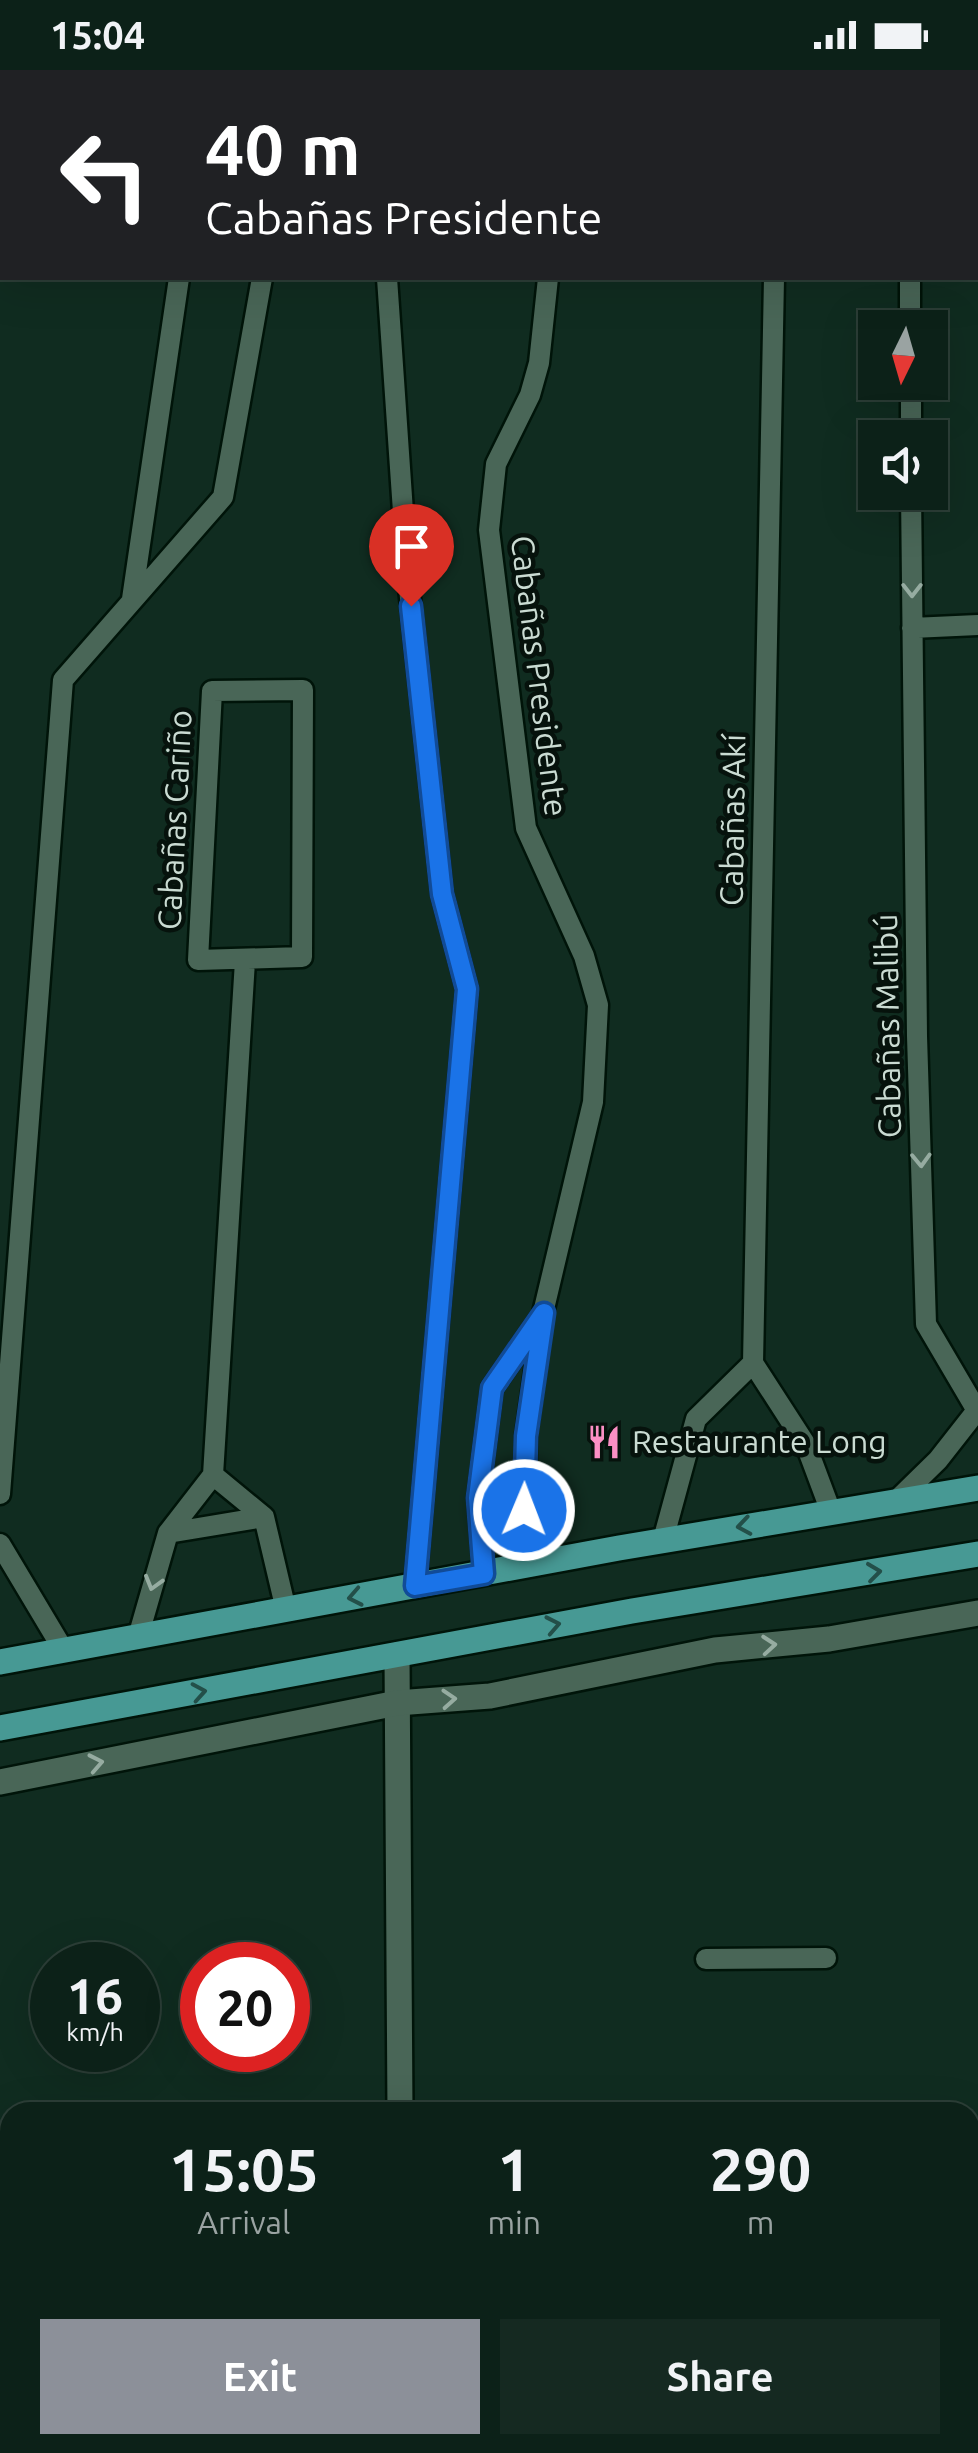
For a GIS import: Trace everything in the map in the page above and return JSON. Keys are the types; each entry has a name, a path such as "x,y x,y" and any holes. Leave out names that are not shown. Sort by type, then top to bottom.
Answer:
{"main road":[{"path":"0,1662 550,1560 978,1488"},
{"path":"0,1728 632,1610 978,1554"}],"street":[{"path":"0,1782 397,1703 490,1696 715,1650 829,1640 978,1613"},
{"path":"397,1656 400,2102"}],"lane":[{"path":"132,601 180,280"},
{"path":"0,1494 63,680 222,496 262,280"},
{"path":"387,280 407,570 442,894 467,989 415,1586"},
{"name":"Cabañas Presidente","path":"548,280 539,363 530,395 496,464 489,530 526,828 584,956 598,1005 592,1102 544,1313 526,1436 524,1510 550,1560"},
{"name":"Cabañas Akí","path":"752,1363 774,280"},
{"path":"910,280 910,310"},
{"name":"Cabañas Malibú","path":"894,1504 938,1460 977,1409 926,1324 916,1036 912,510"},
{"path":"912,628 978,625"},
{"name":"Cabañas Cariño","path":"302,690 302,957 245,961 198,960 212,691 302,690"},
{"path":"138,1637 168,1533 213,1475 245,961"},
{"name":"Cabañas Presidente","path":"484,1574 478,1498 492,1388 544,1313"},
{"path":"664,1540 696,1419 752,1363 806,1445 832,1512"},
{"path":"213,1475 264,1516 286,1610"},
{"path":"168,1533 264,1516"},
{"path":"0,1544 64,1651"},
{"path":"706,1959 826,1958"}],"place":[{"name":"Restaurante Long","path":"604,1442"}],"route":[{"path":"411,606 442,894 467,989 415,1586 484,1574 478,1498 492,1388 544,1313 526,1436 524,1510"}]}
